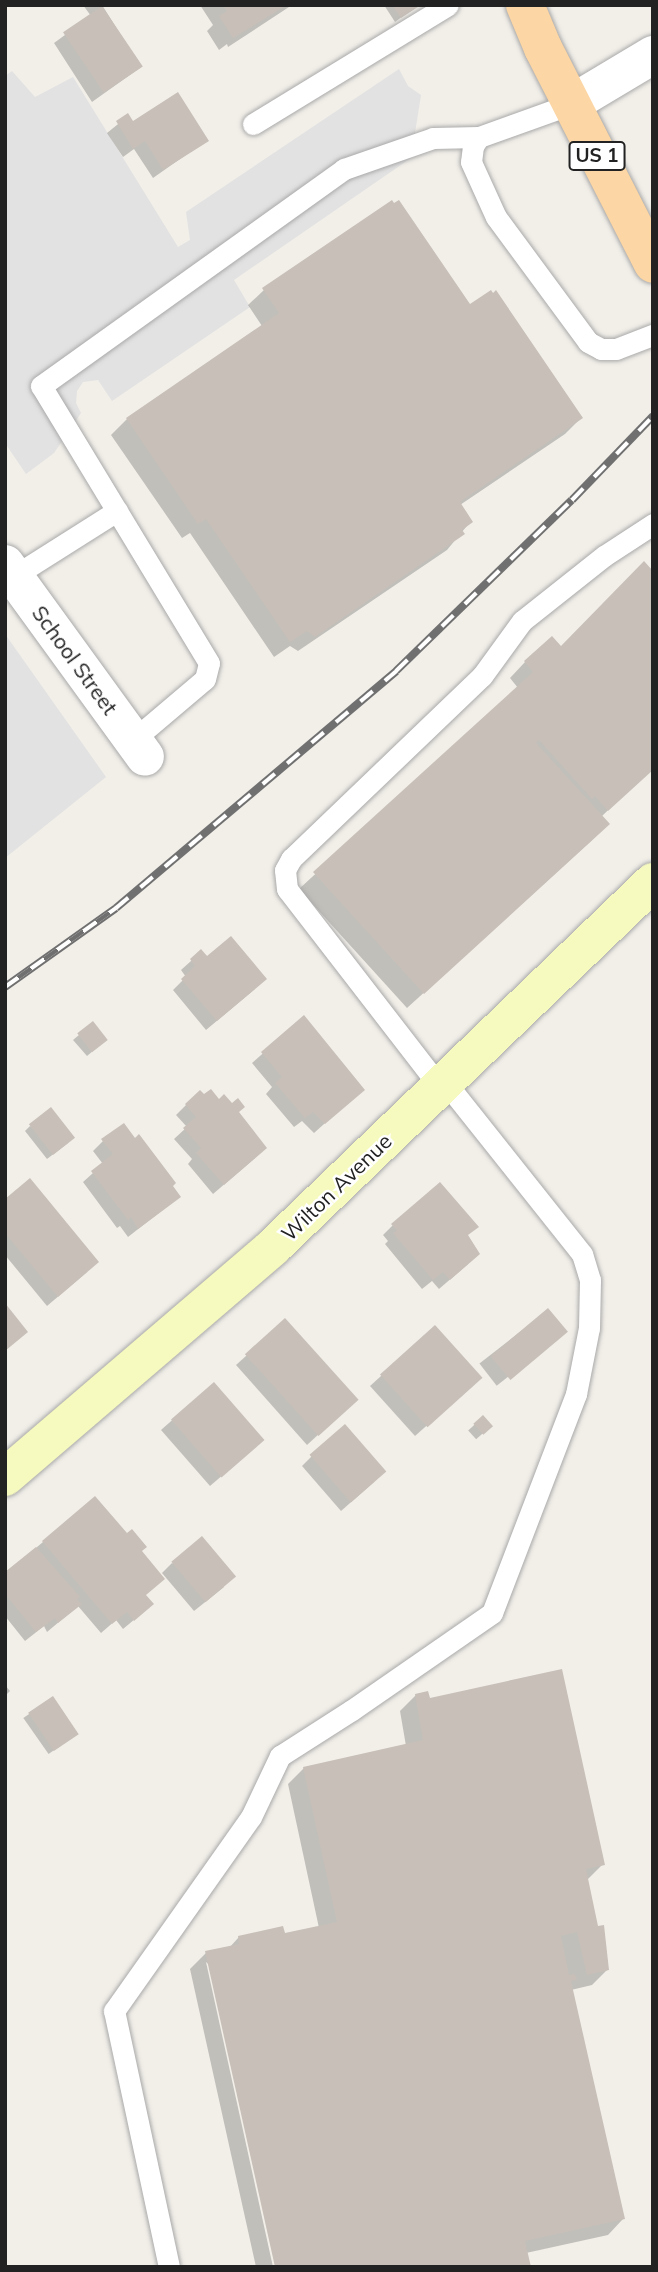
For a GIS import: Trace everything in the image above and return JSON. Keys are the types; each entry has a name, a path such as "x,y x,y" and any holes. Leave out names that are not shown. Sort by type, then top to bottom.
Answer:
{"main road":[{"name":"US 1","path":"525,5 571,104 653,264"},
{"name":"Wilton Avenue","path":"5,1477 272,1247 653,882"}],"street":[{"path":"571,104 653,55"},
{"name":"School Street","path":"10,570 139,749"}],"lane":[{"path":"253,124 447,5"},
{"path":"139,749 205,679 209,663 40,386 344,169 433,138 479,137 571,104"},
{"path":"479,137 473,146 471,162 496,217 588,342 601,349 616,349 653,335"},
{"path":"10,570 117,511"},
{"path":"169,2267 114,2011 251,1817 280,1756 352,1710 492,1613 576,1394 589,1328 590,1280 582,1254 288,889 285,870 291,859 482,676 522,621 604,556 653,524"}],"shaded area":[{"path":"399,69 408,86 421,95 411,158 234,280 250,307 112,401 98,380 83,382 77,391 76,403 81,413 54,453 26,474 5,443 5,76 12,71 35,97 73,77 178,247 190,240 186,212"},
{"path":"5,634 106,777 5,858"}],"building":[{"path":"223,5 287,5 233,38 219,16 227,11"},
{"path":"392,5 421,5 401,18"},
{"path":"102,6 143,67 104,93 63,32"},
{"path":"178,92 209,141 163,170 145,141 133,149 116,121 128,113 133,121"},
{"path":"392,200 394,203 399,200 470,304 491,290 493,293 496,290 583,418 460,502 473,522 462,530 465,534 315,637 307,631 290,642 206,519 198,524 126,418 279,313 262,288"},
{"path":"644,561 653,571 653,770 608,811 595,796 592,799 539,740 536,743 610,824 424,994 313,872 533,672 524,661 552,636 561,646"},
{"path":"231,936 267,979 217,1021 181,979 195,966 190,959 201,949 207,956"},
{"path":"304,1015 365,1090 325,1124 313,1112 305,1118 275,1083 282,1077 261,1052"},
{"path":"93,1021 108,1040 92,1052 77,1033"},
{"path":"211,1089 219,1099 224,1094 232,1103 238,1098 245,1107 239,1112 267,1148 224,1185 196,1153 201,1148 183,1128 196,1117 185,1104 200,1090 204,1094"},
{"path":"51,1107 75,1138 53,1155 29,1124"},
{"path":"124,1123 135,1138 139,1134 176,1183 173,1186 181,1197 138,1229 131,1217 128,1220 91,1171 113,1154 101,1139"},
{"path":"30,1178 99,1262 58,1297 5,1233 5,1199"},
{"path":"440,1182 479,1227 468,1235 480,1254 450,1280 443,1272 433,1280 393,1233 397,1230 391,1224"},
{"path":"5,1303 28,1332 5,1351"},
{"path":"548,1308 568,1332 510,1380 491,1356"},
{"path":"285,1318 359,1400 318,1436 245,1354"},
{"path":"435,1325 483,1378 428,1427 380,1375"},
{"path":"214,1382 265,1440 221,1478 171,1419"},
{"path":"483,1415 493,1426 483,1435 473,1424"},
{"path":"345,1424 386,1472 351,1502 310,1455"},
{"path":"95,1496 127,1533 132,1529 147,1547 142,1551 165,1579 146,1595 154,1604 134,1621 127,1612 112,1624 42,1541"},
{"path":"202,1536 236,1577 205,1602 171,1562"},
{"path":"36,1547 80,1597 77,1599 82,1604 58,1623 55,1618 36,1632 5,1594 5,1572"},
{"path":"562,1669 605,1865 586,1869 598,1926 604,1925 609,1970 587,1975 577,1932 561,1936 569,1975 575,1974 577,1980 571,1981 625,2219 525,2241 531,2267 275,2267 205,1951 239,1944 238,1936 283,1926 285,1933 337,1922 303,1767 423,1740 415,1694 428,1691 430,1698"},
{"path":"53,1696 79,1734 54,1751 28,1713"}],"railway":[{"path":"5,987 116,908 396,671 572,500 653,416"}]}
